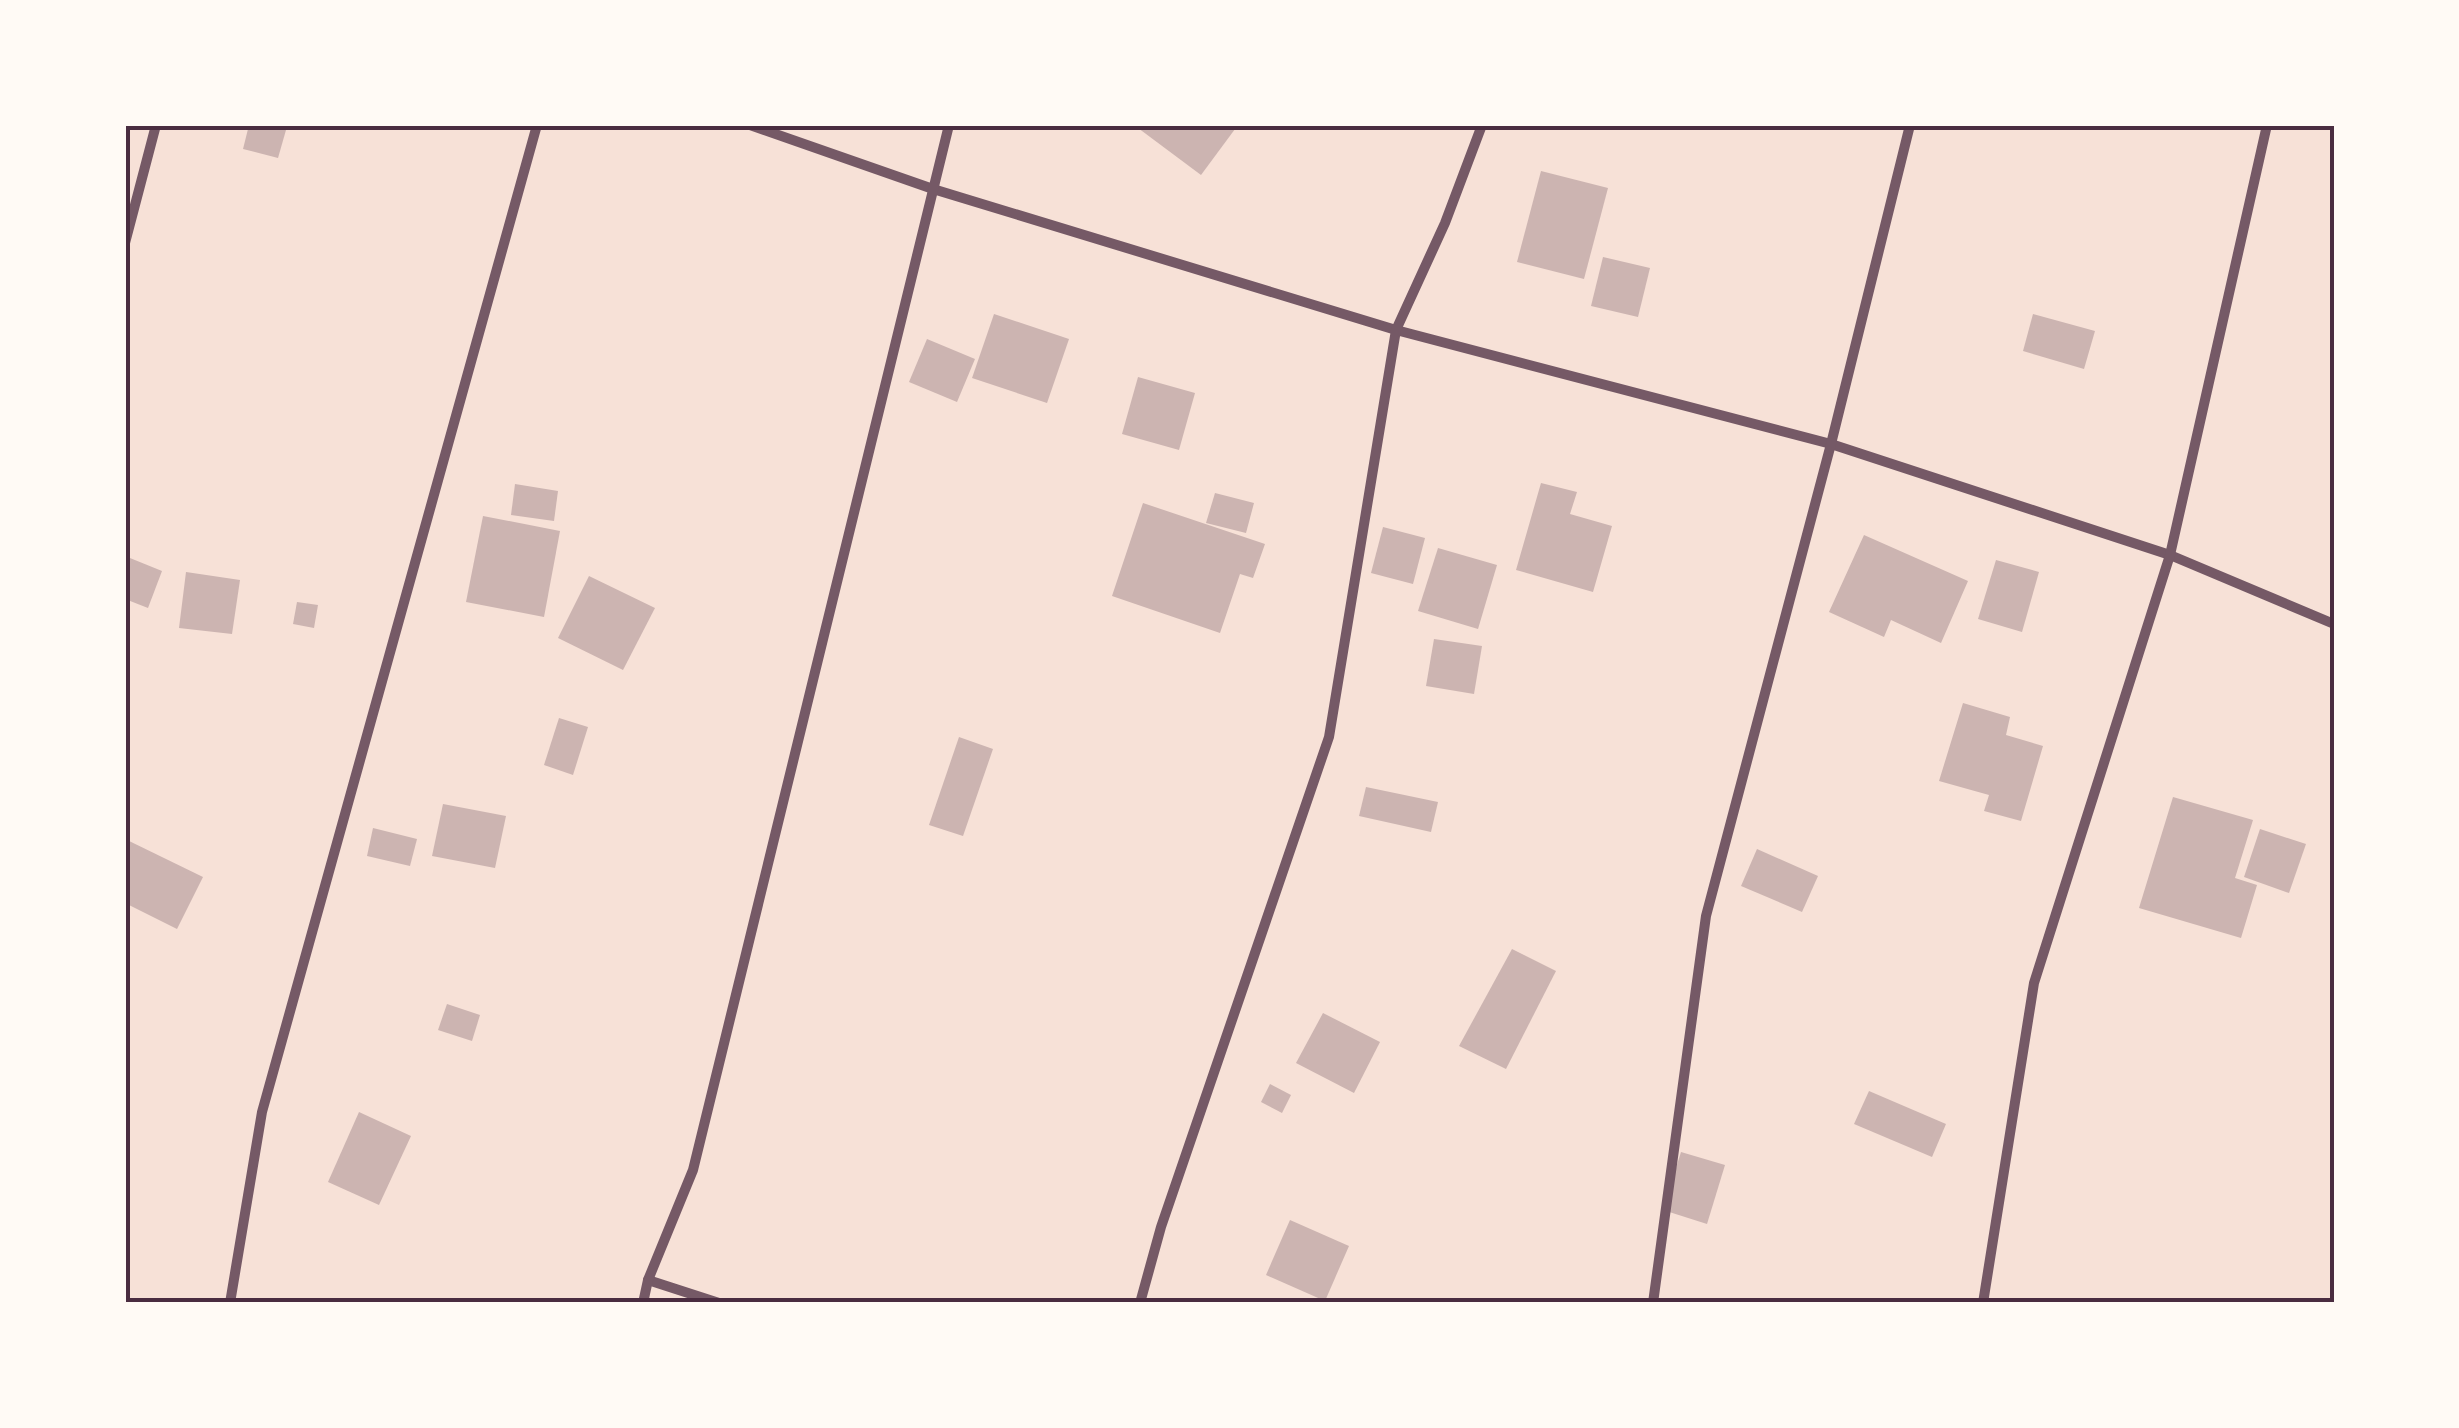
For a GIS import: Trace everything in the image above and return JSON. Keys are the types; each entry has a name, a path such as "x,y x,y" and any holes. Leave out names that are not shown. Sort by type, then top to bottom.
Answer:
{"street":[{"path":"125,243 156,125"},
{"path":"230,1303 267,1093 537,125"},
{"path":"750,125 934,189 1396,330 1831,444 2170,555 2334,624"},
{"path":"643,1303 648,1280 693,1170 948,125"},
{"path":"1140,1303 1160,1227 1329,737 1396,330 1445,223 1482,125"},
{"path":"1653,1303 1706,916 1831,444 1910,125"},
{"path":"1983,1303 2034,983 2170,555 2267,125"},
{"path":"648,1280 719,1303"}],"building":[{"path":"249,125 286,130 278,158 243,149"},
{"path":"1238,125 1201,175 1138,128"},
{"path":"1541,171 1608,188 1584,279 1517,262"},
{"path":"1603,257 1650,268 1638,317 1591,306"},
{"path":"994,314 1069,339 1047,403 972,378"},
{"path":"2033,314 2095,331 2084,369 2023,351"},
{"path":"927,339 975,359 957,402 909,382"},
{"path":"1138,377 1195,393 1179,450 1122,434"},
{"path":"1541,483 1577,492 1570,514 1612,526 1593,592 1516,570"},
{"path":"515,484 558,491 554,521 511,515"},
{"path":"1215,493 1254,503 1246,533 1206,523"},
{"path":"1143,503 1265,544 1253,578 1240,574 1220,633 1112,596"},
{"path":"483,516 560,531 544,617 466,602"},
{"path":"1383,527 1425,538 1413,584 1371,573"},
{"path":"1864,535 1968,581 1941,643 1891,620 1884,637 1829,612"},
{"path":"1438,548 1497,565 1478,629 1418,611"},
{"path":"125,556 162,571 148,608 125,599"},
{"path":"1996,560 2039,572 2022,632 1978,619"},
{"path":"186,572 240,580 232,634 179,628"},
{"path":"589,576 655,608 623,670 558,638"},
{"path":"297,602 318,605 314,628 293,624"},
{"path":"1434,639 1482,646 1474,694 1426,686"},
{"path":"1963,703 2010,717 2006,735 2043,746 2021,821 1984,811 1989,795 1939,781"},
{"path":"559,718 588,727 573,775 544,765"},
{"path":"959,737 993,749 963,836 929,825"},
{"path":"1366,787 1438,802 1431,832 1359,816"},
{"path":"2173,797 2253,820 2235,878 2257,885 2241,938 2139,908"},
{"path":"443,804 506,816 495,868 432,856"},
{"path":"373,828 417,839 410,866 367,856"},
{"path":"2260,829 2306,844 2289,893 2244,877"},
{"path":"125,839 203,877 177,929 125,903"},
{"path":"1757,849 1818,876 1802,912 1741,886"},
{"path":"1512,949 1556,971 1506,1069 1459,1046"},
{"path":"447,1004 480,1015 472,1041 438,1030"},
{"path":"1323,1013 1380,1042 1354,1093 1296,1063"},
{"path":"1270,1084 1291,1095 1282,1113 1261,1102"},
{"path":"1869,1091 1946,1124 1932,1157 1854,1124"},
{"path":"359,1112 411,1136 379,1205 328,1182"},
{"path":"1681,1152 1725,1165 1707,1224 1663,1210"},
{"path":"1290,1220 1349,1246 1325,1301 1266,1275"}]}
